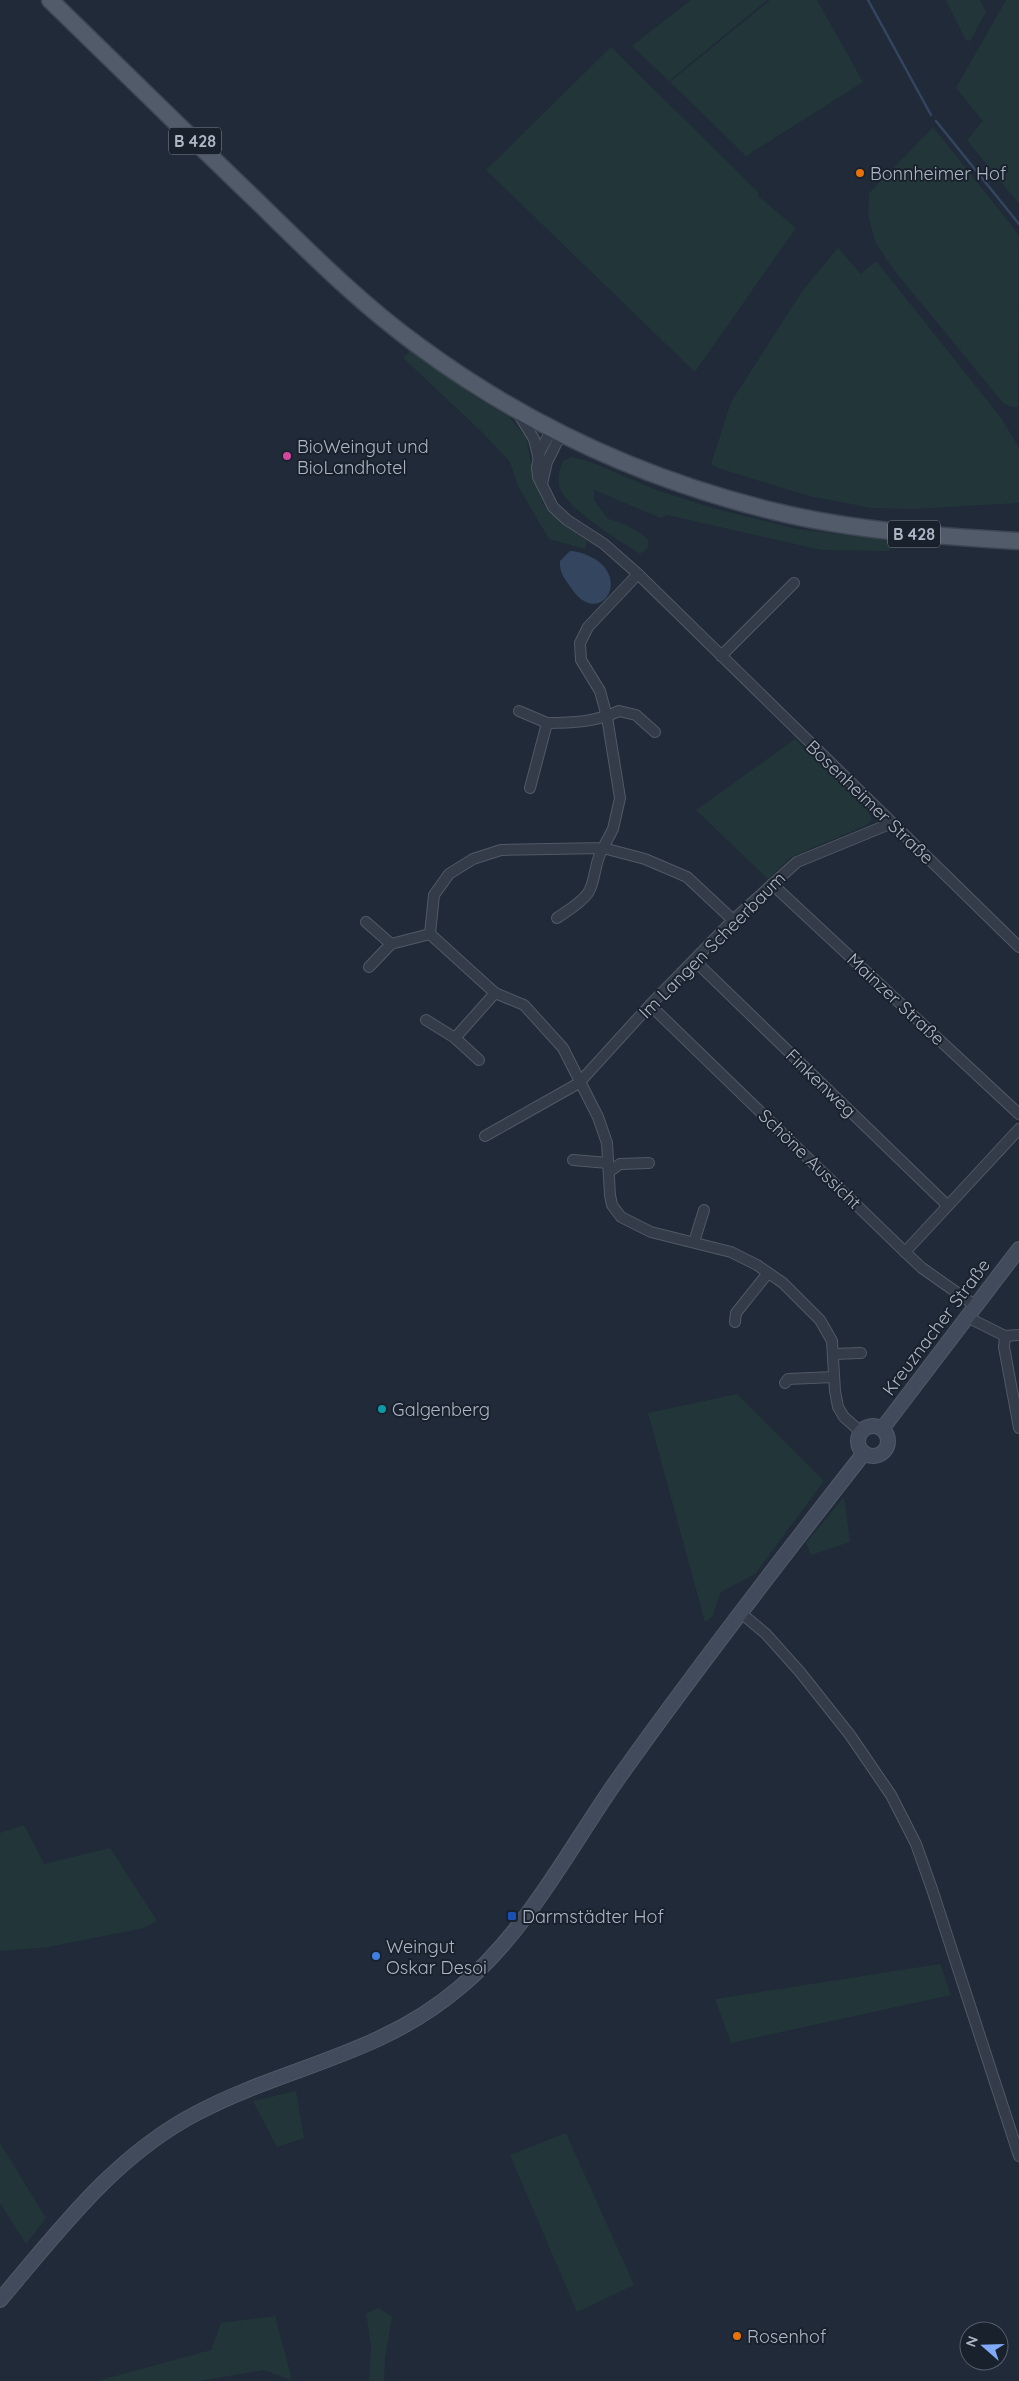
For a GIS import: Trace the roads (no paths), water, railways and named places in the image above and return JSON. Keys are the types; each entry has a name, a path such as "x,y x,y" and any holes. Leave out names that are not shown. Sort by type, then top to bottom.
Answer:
{"main road":[{"name":"B 428","path":"50,0 356,296 441,362 515,409 556,432 659,476 705,492 774,511 887,531 1019,541"},
{"name":"Kreuznacher Straße","path":"882,1429 1019,1249"},
{"path":"870,1426 882,1429 888,1438 886,1448 881,1454 874,1456 864,1453 858,1444 861,1432 870,1426"},
{"path":"0,2300 92,2193 123,2163 157,2137 194,2114 230,2096 346,2054 382,2038 428,2012 476,1973 521,1923 624,1770 864,1453"}],"street":[{"name":"Bosenheimer Straße","path":"515,409 534,440 538,457 537,472 553,507 560,515 612,551 638,574 1019,947"},
{"path":"538,457 556,432"},
{"path":"542,485 556,432"},
{"path":"557,918 577,904 589,892 597,858 613,829 620,798 607,717 600,691 581,660 580,643 588,627 638,574"},
{"path":"721,656 794,583"},
{"path":"519,711 547,723 574,723 607,717 619,711 636,715 655,732"},
{"path":"530,788 547,723"},
{"name":"Im Langen Scheerbaum","path":"485,1136 579,1083 650,1004 733,920 797,862 892,822"},
{"path":"430,934 434,895 449,874 473,859 501,850 603,848 645,859 686,877 733,920"},
{"name":"Mainzer Straße","path":"772,884 1019,1114"},
{"path":"366,922 391,944"},
{"path":"370,967 391,944 430,934"},
{"path":"430,934 495,993 524,1005 562,1048 598,1117 607,1143 612,1205 621,1217 651,1232 731,1252 783,1283 820,1320 832,1341 838,1407 844,1418 861,1432"},
{"name":"Finkenweg","path":"694,960 947,1205"},
{"path":"455,1038 495,993"},
{"name":"Schöne Aussicht","path":"650,1004 922,1268 976,1306"},
{"path":"426,1020 455,1038 479,1060"},
{"path":"906,1252 947,1205 1019,1129"},
{"path":"573,1160 609,1167 620,1164 649,1163"},
{"path":"694,1242 704,1210"},
{"path":"735,1322 736,1313 768,1273"},
{"path":"967,1317 1006,1336 1019,1335"},
{"path":"1006,1336 1004,1347 1019,1428"},
{"path":"833,1354 861,1353"},
{"path":"785,1383 788,1379 834,1377"},
{"path":"741,1613 766,1634 800,1672 850,1735 891,1795 916,1844 932,1889 1019,2156"}],"water":[{"path":"570,551 580,552 595,559 605,568 610,578 611,588 601,602 593,604 584,601 574,592 564,578 560,561"}],"waterway":[{"path":"868,0 931,115"},
{"path":"936,121 1019,224"}],"place":[{"name":"Bonnheimer Hof","path":"860,173"},
{"name":"BioWeingut und BioLandhotel","path":"287,456"},
{"name":"Galgenberg","path":"382,1409"},
{"name":"Darmstädter Hof","path":"512,1916"},
{"name":"Weingut Oskar Desoi","path":"376,1956"},
{"name":"Rosenhof","path":"737,2336"}]}
